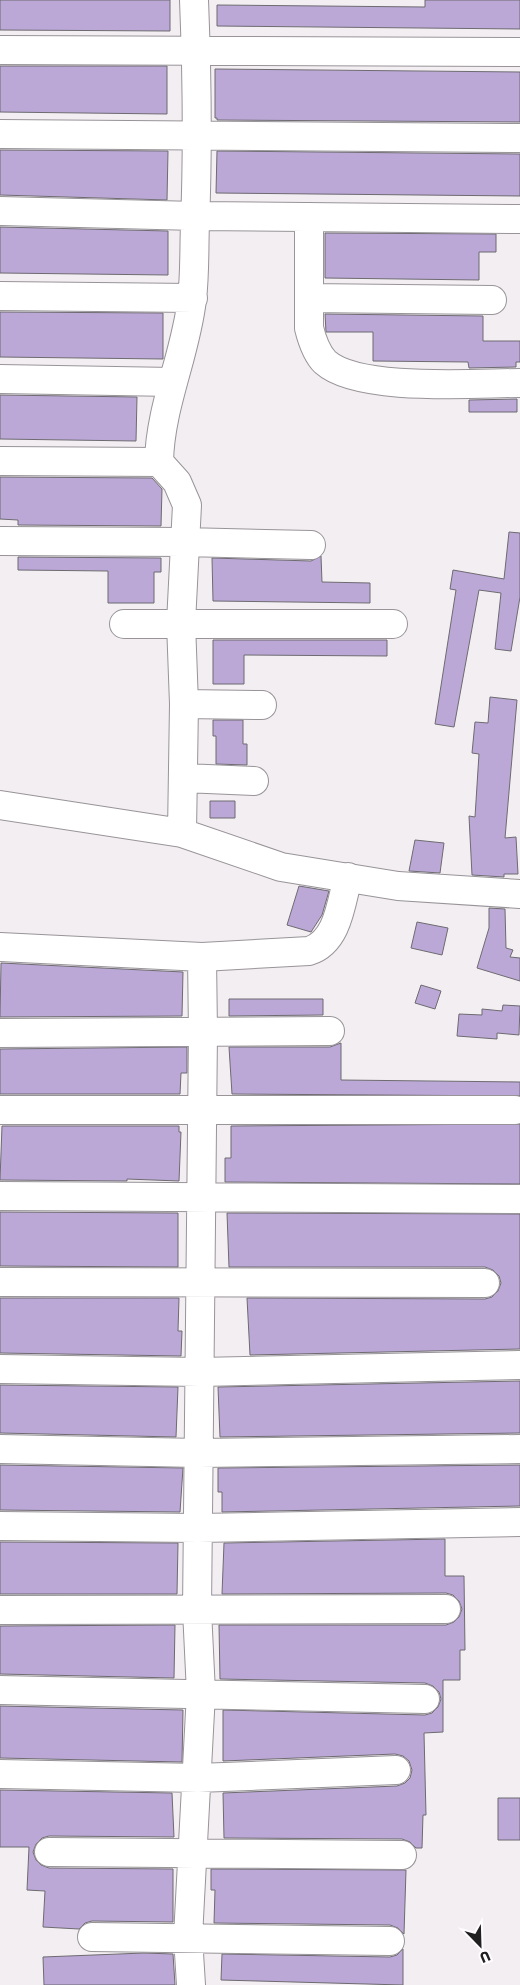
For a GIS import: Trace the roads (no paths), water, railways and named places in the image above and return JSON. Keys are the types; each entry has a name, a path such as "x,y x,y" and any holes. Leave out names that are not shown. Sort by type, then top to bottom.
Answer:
{"street":[{"path":"182,833 184,704 181,623 187,505 177,482 159,462 159,444 173,382 183,352 192,298 198,135 194,0"},
{"path":"0,50 520,52"},
{"path":"0,134 520,138"},
{"path":"0,211 196,216 520,219"},
{"path":"309,217 309,328 318,353 326,362 348,374 391,382 520,383"},
{"path":"0,296 192,298"},
{"path":"309,298 492,300"},
{"path":"0,379 173,382"},
{"path":"0,461 159,462"},
{"path":"0,541 311,545"},
{"path":"124,624 393,624"},
{"path":"184,704 262,705"},
{"path":"184,778 254,781"},
{"path":"0,805 182,833 281,867 398,886 520,894"},
{"path":"0,946 202,957 309,951 317,949 330,936 336,924 348,877"},
{"path":"191,1985 188,1937 201,1694 198,1528 203,1032 202,957"},
{"path":"0,1033 330,1031"},
{"path":"0,1110 515,1110"},
{"path":"0,1196 519,1199"},
{"path":"0,1282 485,1283"},
{"path":"0,1369 200,1372 520,1365"},
{"path":"0,1449 199,1453 520,1449"},
{"path":"0,1526 198,1528 520,1522"},
{"path":"0,1610 446,1609"},
{"path":"0,1690 426,1699"},
{"path":"0,1774 198,1778 396,1770"},
{"path":"49,1852 402,1855"},
{"path":"92,1937 390,1941"}]}
